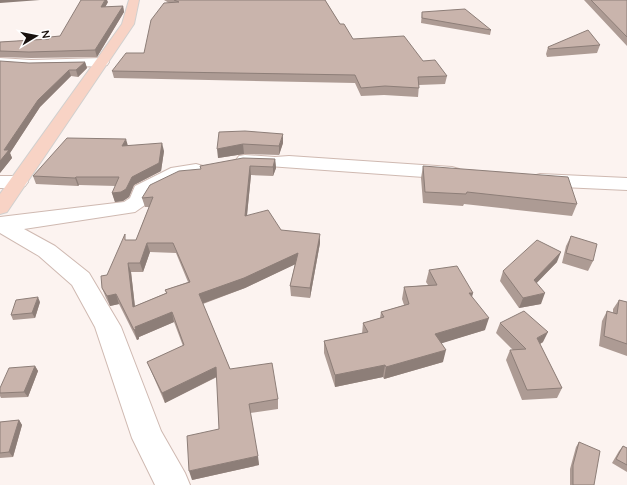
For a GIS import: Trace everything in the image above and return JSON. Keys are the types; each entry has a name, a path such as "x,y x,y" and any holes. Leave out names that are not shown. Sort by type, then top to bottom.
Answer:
{"main road":[{"path":"1,219 9,182 102,62 128,24 134,0"}],"street":[{"path":"0,62 31,64 102,62"},
{"path":"1,219 128,208 136,205 141,200 142,190 178,172 244,160 275,162 289,161 471,174"},
{"path":"526,178 627,184"},
{"path":"1,219 81,279 108,328 148,438 172,485"}],"building":[{"path":"81,0 105,0 101,7 123,6 95,50 29,52 0,51 0,42 49,39 50,37 60,36"},
{"path":"174,0 325,0 340,24 344,24 353,39 404,36 423,61 435,60 447,76 418,77 419,88 385,86 361,88 355,75 112,71 126,53 144,53 151,20 164,3 179,2"},
{"path":"591,0 627,0 627,37"},
{"path":"465,9 491,30 422,18 422,12"},
{"path":"588,30 600,45 549,49 548,47"},
{"path":"0,61 29,63 85,62 76,70 69,70 38,100 4,150 9,150 0,161"},
{"path":"245,131 283,134 279,146 243,144 217,149 219,132"},
{"path":"67,138 126,139 122,146 162,143 159,163 132,177 126,189 121,192 112,193 119,177 75,178 33,176"},
{"path":"243,158 275,159 273,167 250,166 245,216 268,210 281,230 320,234 310,288 290,286 298,253 244,278 199,294 230,369 272,363 278,399 249,404 258,456 189,471 187,436 219,429 216,367 162,393 147,362 184,345 172,312 135,327 136,329 134,330 116,294 107,296 102,288 101,276 107,275 125,234 125,240 136,240 153,197 142,198 150,185 179,171 201,169 200,166","holes":["147,243 173,243 190,282 165,290 167,293 133,307 128,263 140,263"]},
{"path":"423,166 568,177 577,204 467,192 466,194 425,192"},
{"path":"571,236 597,244 593,261 566,253"},
{"path":"537,240 561,252 534,280 545,293 523,298 503,271"},
{"path":"457,266 473,293 469,293 489,318 435,334 446,350 386,367 385,365 335,375 324,341 368,332 363,323 384,317 381,312 409,304 404,287 437,285 429,270"},
{"path":"38,297 32,313 11,315 16,300"},
{"path":"619,300 627,302 627,344 604,336 607,311 617,314"},
{"path":"524,311 548,332 537,338 562,388 527,390 510,350 526,349 500,323"},
{"path":"35,366 24,392 0,393 0,388 9,368"},
{"path":"19,420 9,452 0,453 0,422"},
{"path":"579,442 600,451 594,485 573,485 573,465"},
{"path":"623,446 627,448 627,465 616,459"}]}
